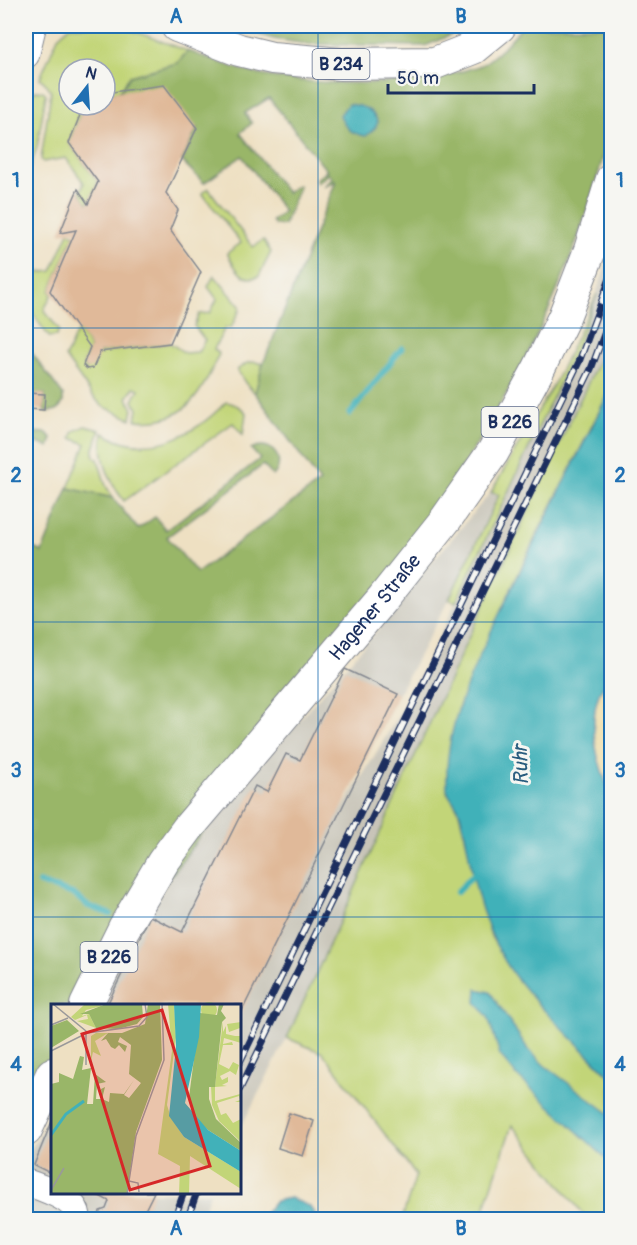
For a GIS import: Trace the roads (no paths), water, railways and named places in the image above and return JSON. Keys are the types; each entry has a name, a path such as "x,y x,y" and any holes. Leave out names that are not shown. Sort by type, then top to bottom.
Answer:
{"main road":[{"name":"B 234","path":"177,26 239,50 272,58 341,64 435,63 473,48 500,26"},
{"name":"Hagener Straße","path":"86,1004 124,928 163,862 188,828 383,598 446,519 493,452 564,317 590,250 612,179"},
{"path":"26,1130 51,1076"}],"lane":[{"path":"26,55 33,26"},
{"path":"26,1182 51,1193"},
{"path":"54,1194 73,1205 78,1215 77,1220"}],"water":[{"path":"348,104 366,108 378,122 366,136 357,134 346,127 340,115"},
{"name":"Ruhr","path":"611,388 611,673 599,694 594,732 598,758 611,795 611,1077 536,1002 514,975 495,943 482,910 461,816 447,789 447,763 458,712 476,663"},
{"path":"477,989 490,992 528,1049 544,1065 611,1115 611,1163 515,1074 500,1055 488,1017 476,1002"},
{"path":"290,1198 309,1206 315,1214 314,1219 261,1219 275,1201"}],"waterway":[{"path":"350,414 402,348"},
{"path":"457,892 477,871"},
{"path":"39,883 73,894 88,906 110,914"}],"railway":[{"path":"242,1058 579,362 612,273"},
{"path":"242,1085 591,369 612,313"},
{"path":"174,1220 183,1194"},
{"path":"187,1220 196,1194"}]}
